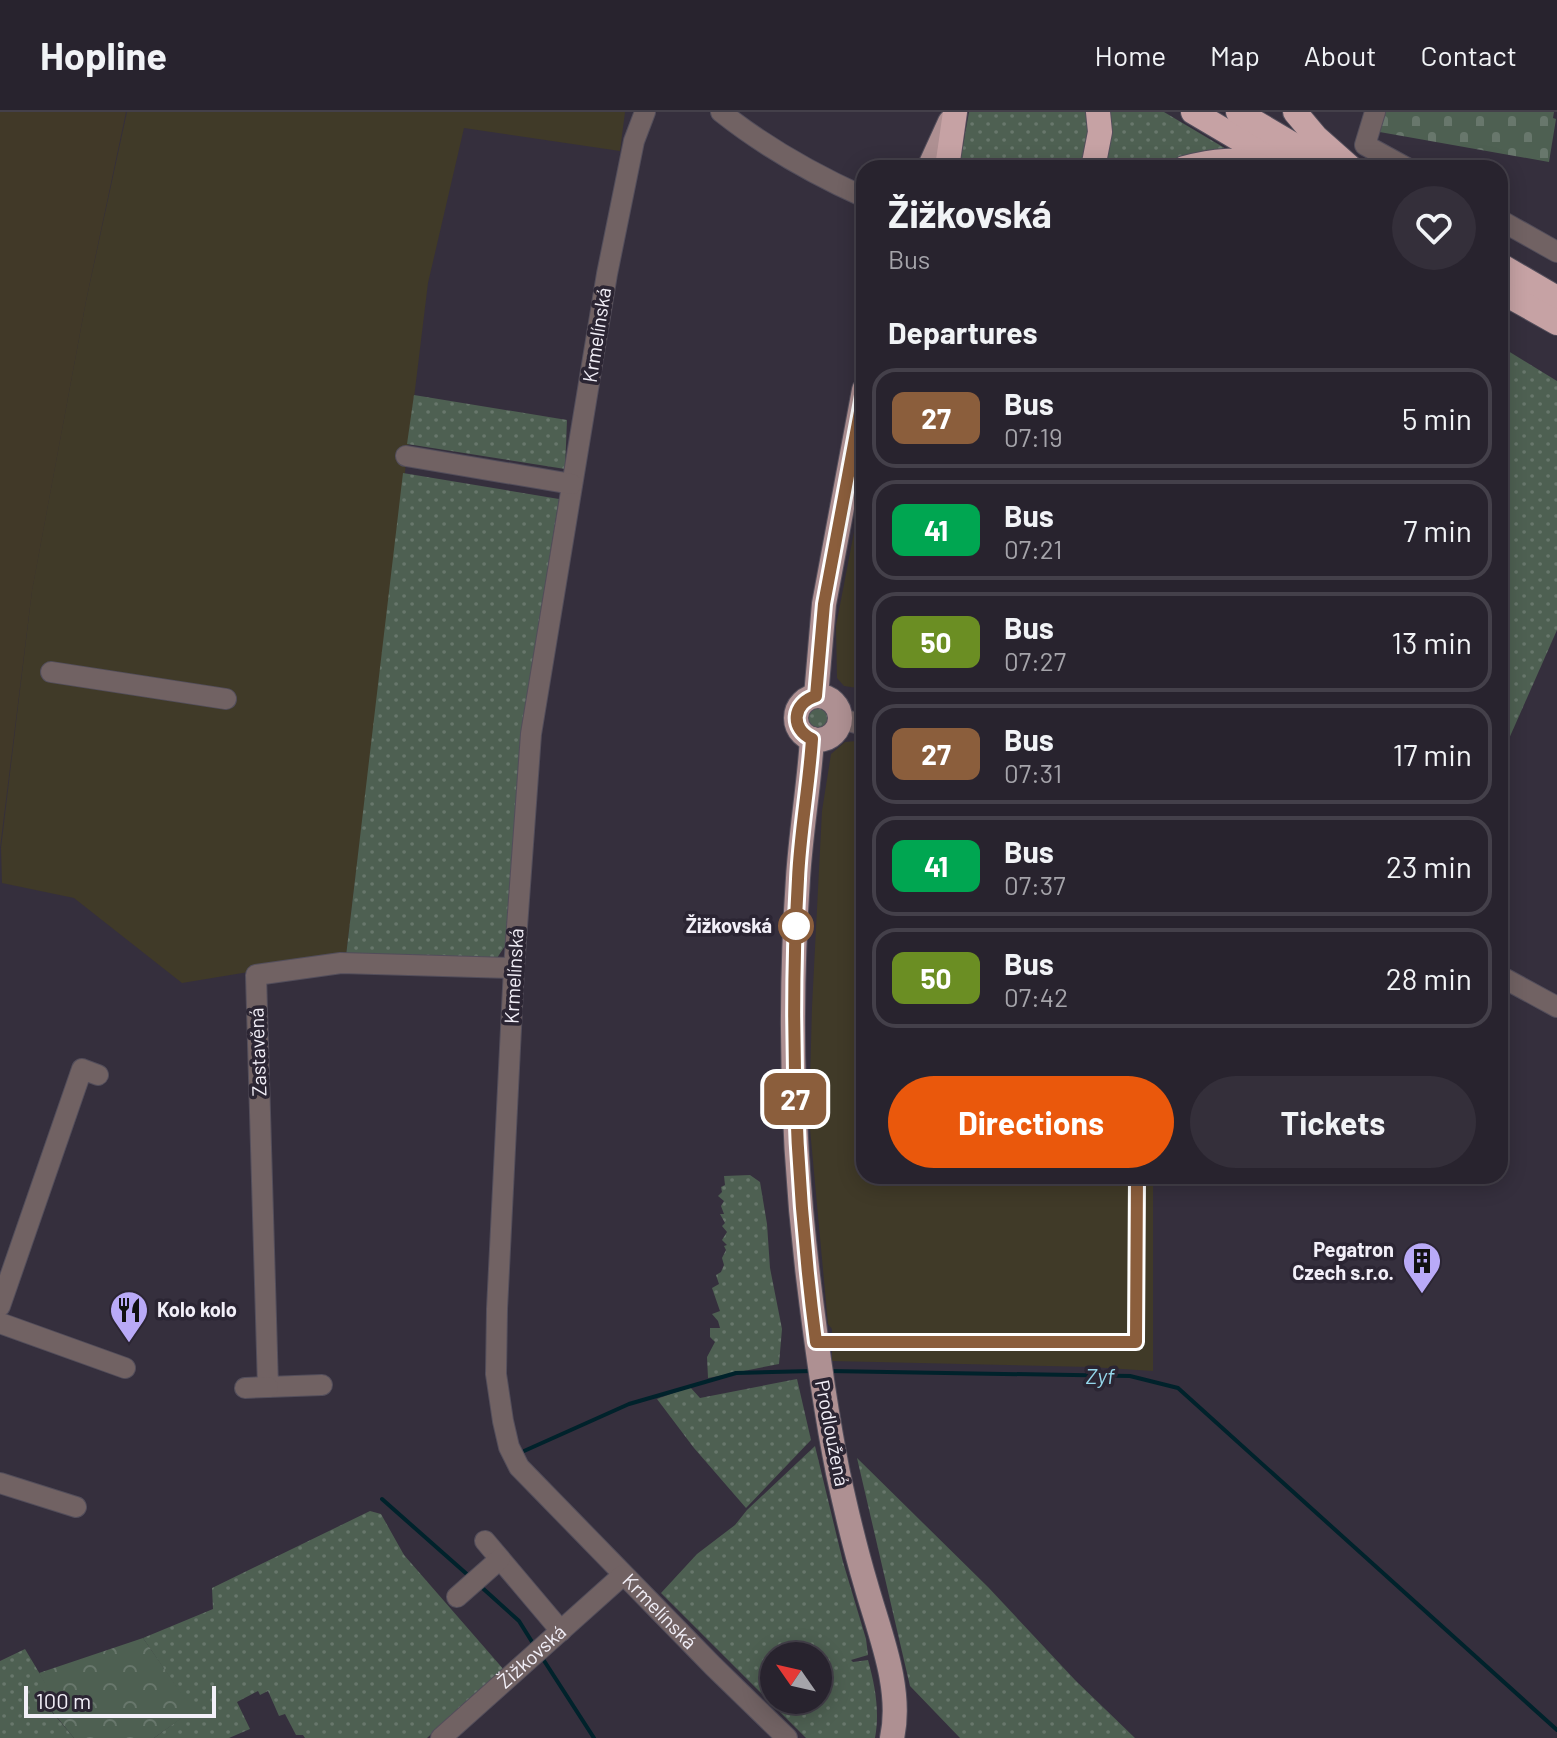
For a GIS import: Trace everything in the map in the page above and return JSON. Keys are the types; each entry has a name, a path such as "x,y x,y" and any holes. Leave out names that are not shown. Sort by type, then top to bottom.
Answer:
{"highway":[{"path":"948,160 955,112"},
{"path":"1095,160 1100,132 1098,112"},
{"path":"1193,112 1274,160"},
{"path":"1238,112 1319,160"},
{"path":"1295,112 1316,137 1342,160"},
{"path":"1508,270 1557,298"},
{"path":"1508,295 1557,323"}],"main road":[{"path":"933,160 955,112"},
{"path":"816,696 824,604 856,433"},
{"path":"816,696 824,696 852,722 838,728 829,737 812,739 799,729 796,716 801,704 816,696"},
{"name":"Prodloužená","path":"812,739 798,878 794,1035 800,1194 822,1381 839,1474 889,1671 894,1719 892,1738"}],"street":[{"name":"Krmelínská","path":"645,112 634,141 607,274 531,734 514,968 496,1374 509,1447 519,1467 787,1738"},
{"path":"721,112 755,138 856,193"},
{"path":"1375,112 1365,145 1392,160"},
{"path":"1508,224 1557,252"},
{"path":"406,456 572,484"},
{"path":"51,672 226,699"},
{"name":"Zastavěná","path":"268,1387 256,975 341,963 514,968"},
{"path":"1508,980 1557,1007"},
{"path":"0,1306 82,1069 98,1075"},
{"path":"0,1323 125,1368"},
{"path":"245,1388 322,1385"},
{"path":"0,1483 76,1507"},
{"path":"485,1541 561,1631"},
{"path":"457,1597 500,1559"},
{"name":"Žižkovská","path":"441,1738 623,1575"}],"shaded area":[{"path":"0,112 126,112 86,301 32,591 0,848"},
{"path":"127,112 625,112 620,151 464,128 428,283 346,956 182,983 74,898 2,883 1,848 32,590 86,301"},
{"path":"856,522 856,688 844,686 837,678 836,626"},
{"path":"856,741 856,1184 1153,1184 1153,1371 832,1361 832,1329 828,1324 809,1118 822,811 831,754 845,742"}],"green space":[{"path":"969,112 1093,112 1089,160 960,160"},
{"path":"1105,112 1164,112 1228,150 1182,160 1100,160"},
{"path":"1380,112 1554,112 1553,118 1556,119 1549,162 1374,131"},
{"path":"1508,351 1557,381 1557,630 1508,741"},
{"path":"414,395 567,420 565,469 407,444"},
{"path":"403,473 559,499 522,727 505,946 495,961 346,956"},
{"path":"818,705 827,709 831,718 827,727 818,731 809,727 805,718 809,709"},
{"path":"750,1175 760,1182 767,1224 770,1268 782,1329 779,1364 708,1378 707,1357 715,1342 710,1337 710,1328 720,1328 712,1314 720,1311 712,1288 719,1284 716,1275 724,1265 722,1258 726,1250 724,1246 727,1245 722,1240 727,1232 722,1226 725,1223 720,1214 724,1214 721,1206 724,1201 718,1196 725,1185 724,1176"},
{"path":"797,1379 811,1440 746,1508 657,1399 690,1387 700,1398"},
{"path":"815,1446 843,1562 866,1639 868,1655 851,1660 868,1660 876,1699 875,1738 806,1738 782,1714 832,1714 832,1642 760,1642 760,1692 661,1593 697,1554 735,1525"},
{"path":"857,1458 1135,1738 960,1738 910,1686"},
{"path":"370,1511 381,1514 404,1555 505,1671 464,1703 427,1738 305,1738 296,1735 285,1714 279,1716 268,1691 260,1695 258,1691 237,1702 250,1729 229,1738 154,1738 192,1710 143,1638 213,1609 212,1588"},
{"path":"143,1638 193,1710 154,1738 74,1738 42,1699 49,1691 39,1673"},
{"path":"25,1649 50,1691 42,1700 74,1738 0,1738 0,1661"}],"waterway":[{"name":"Zyf","path":"524,1451 629,1404 736,1373 812,1371"},
{"name":"Zyf","path":"829,1371 1130,1376 1178,1388 1557,1730"},
{"path":"382,1499 469,1576"},
{"path":"478,1584 519,1621 534,1645"},
{"path":"541,1656 594,1738"}],"bus line":[{"name":"27","path":"856,433 824,604 816,696 807,698 801,704 796,716 799,729 812,739 798,878 794,1035 800,1194 816,1342 1136,1342 1137,1184"}],"place":[{"name":"Žižkovská","path":"796,926"},
{"name":"Pegatron Czech s.r.o.","path":"1422,1295"},
{"name":"Kolo kolo","path":"129,1344"}]}
